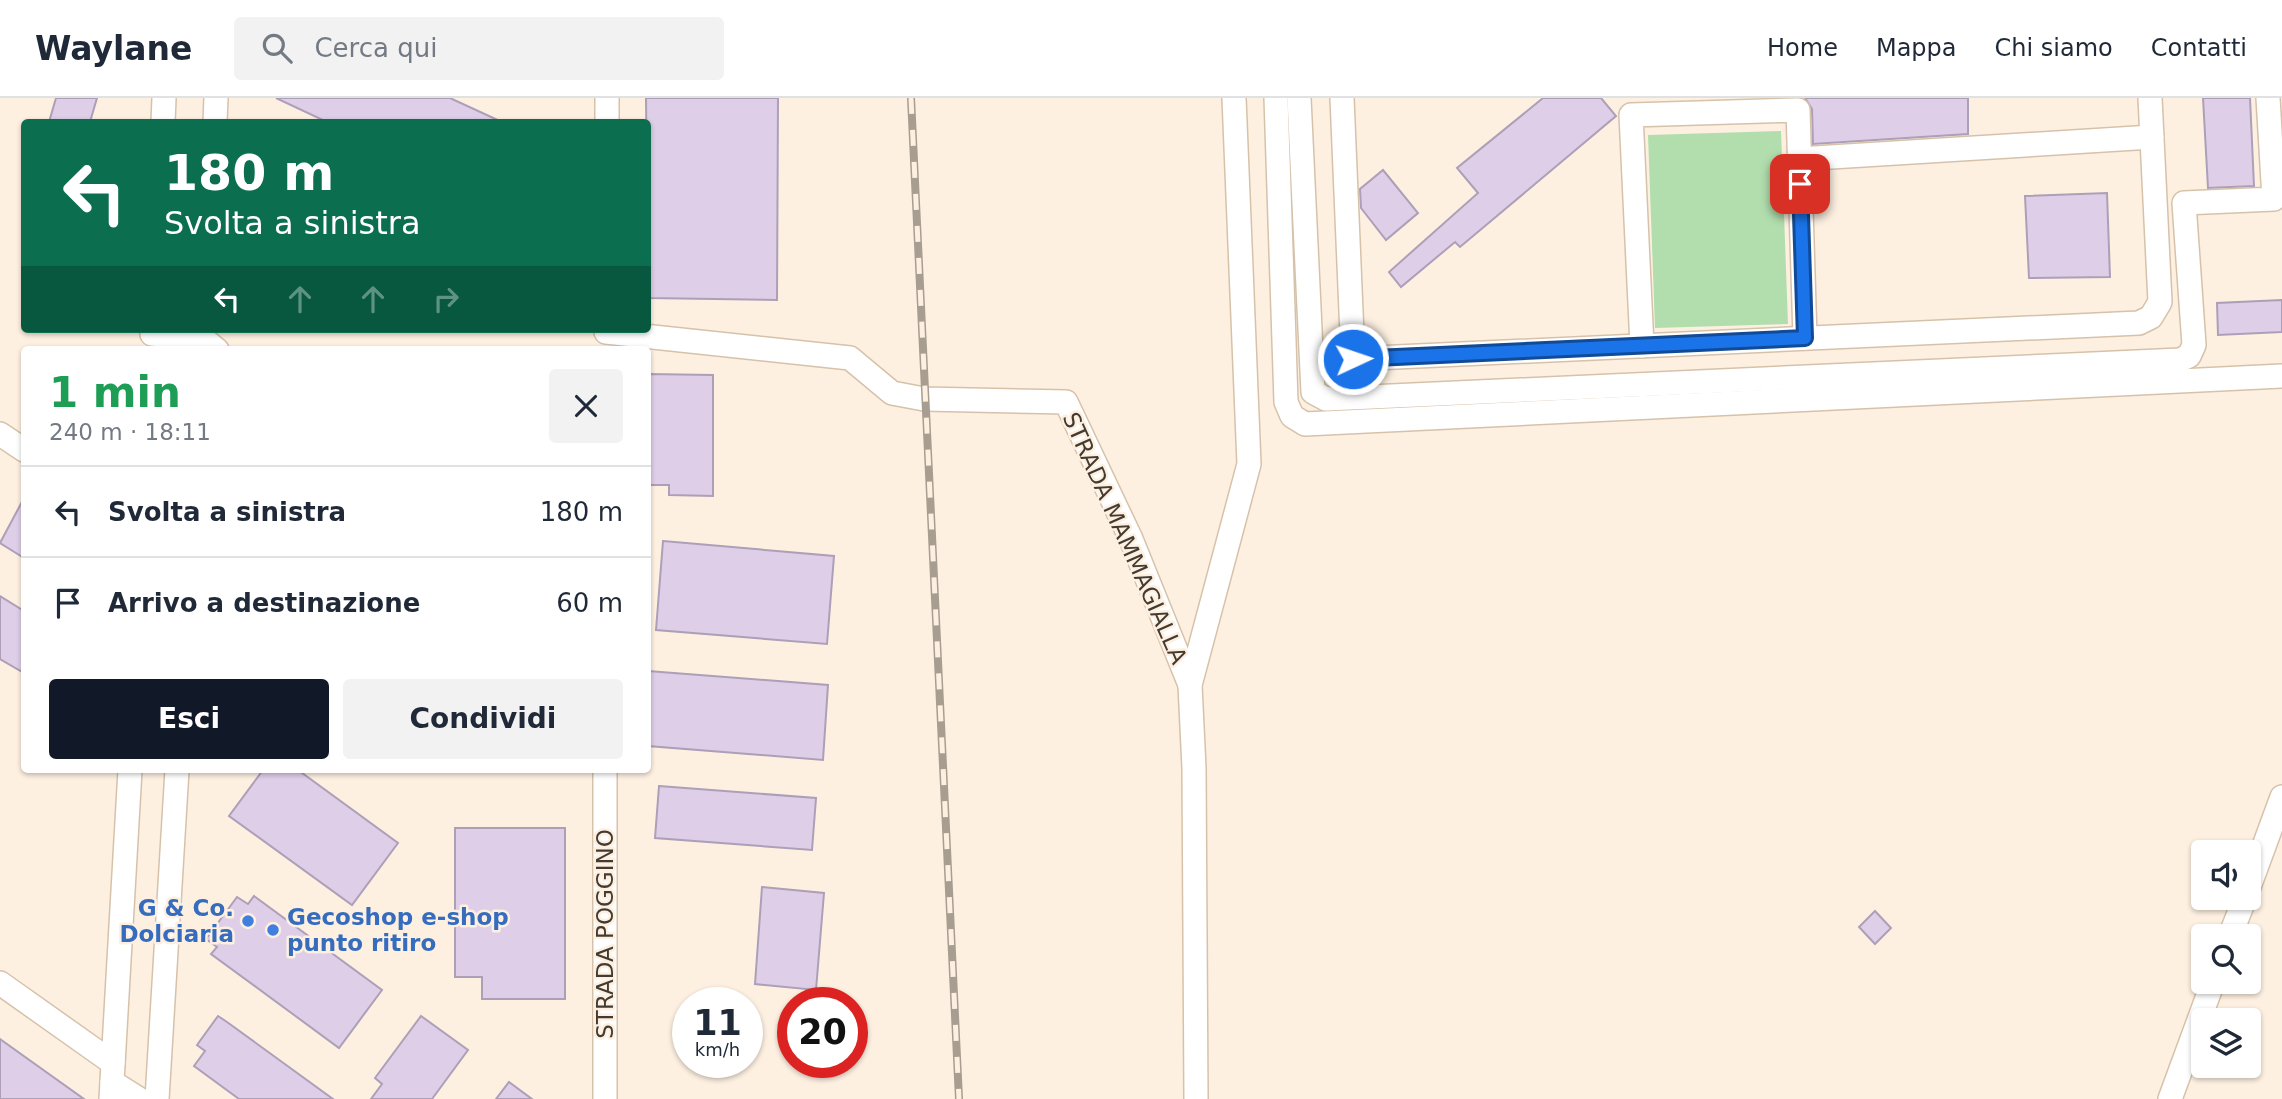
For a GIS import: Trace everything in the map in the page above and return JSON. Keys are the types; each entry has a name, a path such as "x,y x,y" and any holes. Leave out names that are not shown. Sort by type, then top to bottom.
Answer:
{"street":[{"path":"163,119 164,98"},
{"path":"215,119 216,98"},
{"path":"607,98 607,119"},
{"name":"STRADA MAMMAGIALLA","path":"1196,1099 1194,768 1190,685 1249,464 1234,98"},
{"path":"1276,98 1286,402 1292,416 1305,425 2282,376"},
{"path":"1299,98 1313,392 1325,399 2180,360 2189,356 2194,345 2184,203 2274,199 2268,98"},
{"path":"1342,98 1353,359 2139,323 2151,317 2160,302 2150,98"},
{"path":"1642,346 1632,115 1798,110 1805,338"},
{"path":"1799,159 2152,137"},
{"name":"STRADA MAMMAGIALLA","path":"606,337 850,358 892,393 924,399 1066,402 1131,539 1190,685"},
{"path":"151,338 208,342"},
{"path":"0,434 21,448"},
{"path":"112,1081 130,773"},
{"path":"158,1099 177,773"},
{"name":"STRADA POGGINO","path":"605,773 605,1099"},
{"path":"2261,854 2282,797"},
{"path":"0,983 112,1081 139,1099"},
{"path":"2170,1099 2209,994"}],"green space":[{"path":"1781,131 1788,324 1655,328 1648,135"}],"building":[{"path":"56,98 97,98 91,119 50,119"},
{"path":"276,98 450,98 496,119 321,119"},
{"path":"646,98 778,98 777,300 651,298 651,119 646,119"},
{"path":"1543,98 1601,98 1616,116 1460,247 1455,242 1401,287 1389,272 1478,193 1457,168"},
{"path":"1805,98 1968,98 1968,134 1813,144 1812,109"},
{"path":"2203,98 2250,98 2254,186 2208,188"},
{"path":"1383,170 1418,213 1386,240 1361,208 1360,189"},
{"path":"2107,193 2110,277 2029,278 2025,196"},
{"path":"2282,300 2282,332 2218,335 2217,303"},
{"path":"651,374 713,375 713,496 669,495 669,485 651,485"},
{"path":"21,504 21,556 0,543"},
{"path":"663,541 834,556 827,644 656,630"},
{"path":"0,596 21,609 21,671 0,659"},
{"path":"651,671 828,685 823,760 651,746"},
{"path":"261,773 302,773 398,843 352,905 229,816"},
{"path":"659,786 816,798 812,850 655,838"},
{"path":"455,828 565,828 565,999 482,999 482,977 455,977"},
{"path":"762,887 824,893 816,987 755,984"},
{"path":"254,896 382,990 339,1048 211,954 217,947 206,939 237,897 248,904"},
{"path":"1875,911 1891,928 1875,944 1859,927"},
{"path":"218,1016 333,1099 239,1099 194,1066 205,1051 197,1045"},
{"path":"421,1016 468,1050 432,1099 371,1099 382,1084 375,1078"},
{"path":"0,1039 84,1099 0,1099"},
{"path":"509,1082 532,1099 496,1099"}],"railway":[{"path":"911,98 959,1099"}],"place":[{"name":"G & Co. Dolciaria","path":"248,921"},
{"name":"Gecoshop e-shop punto ritiro","path":"273,930"}],"route":[{"path":"1353,359 1805,338 1800,184"}]}
